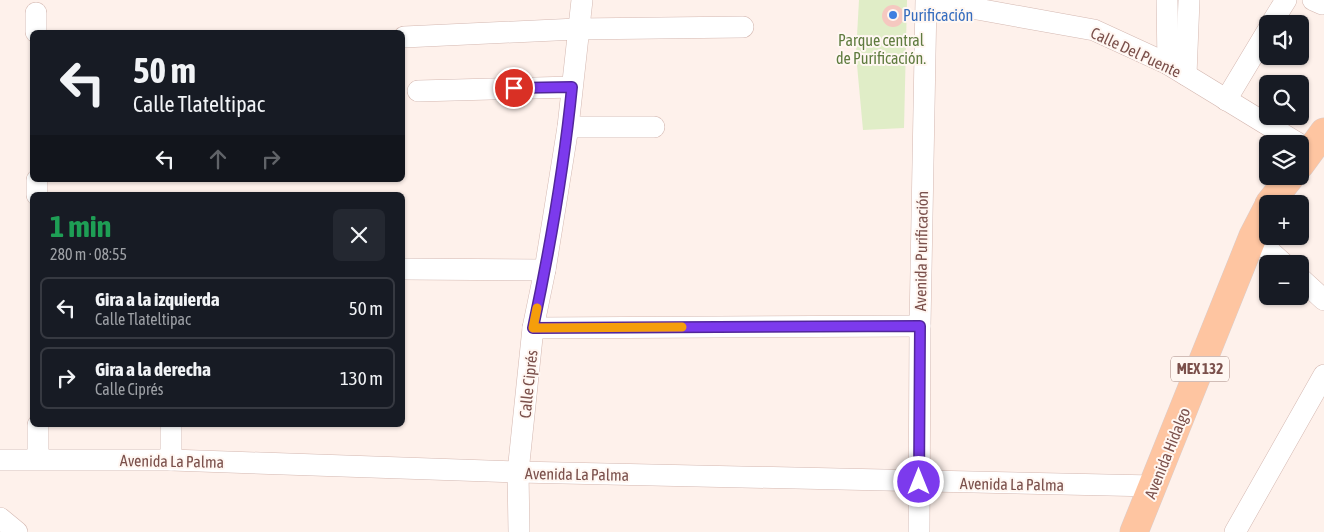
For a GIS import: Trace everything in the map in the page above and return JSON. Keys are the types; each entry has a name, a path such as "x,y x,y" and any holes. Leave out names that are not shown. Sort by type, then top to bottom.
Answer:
{"main road":[{"name":"Avenida Hidalgo","path":"1276,195 1284,185"},
{"name":"Avenida Hidalgo","path":"1134,532 1259,224"}],"street":[{"name":"Calle Ciprés","path":"519,532 518,472 533,328 546,270 568,127 577,29 582,0"},
{"name":"Calle Del Puente","path":"926,0 1002,6 1094,30 1168,64 1286,135"},
{"name":"Avenida Purificación","path":"919,532 920,326 926,0"},
{"path":"1167,0 1168,64"},
{"path":"1186,75 1189,0"},
{"path":"1277,15 1286,0"},
{"path":"405,37 577,29 743,27"},
{"path":"1226,100 1259,45"},
{"path":"418,91 572,87"},
{"path":"568,127 654,127"},
{"path":"1253,236 1274,255"},
{"path":"405,269 546,270"},
{"path":"1309,286 1324,300"},
{"path":"533,328 920,326"},
{"path":"1235,532 1324,374"},
{"path":"38,427 38,459"},
{"path":"171,460 172,427"},
{"name":"Avenida La Palma","path":"0,460 171,460 518,472 1154,486"},
{"path":"0,518 17,532"}],"green space":[{"name":"Parque central de Purificación.","path":"859,0 907,0 904,128 863,130 856,54"}],"building":[{"name":"Purificación","path":"893,5 903,12 904,16 897,26 893,27 883,20 882,16 889,6"}],"slow traffic":[{"path":"537,308 533,328 682,327"}],"place":[{"name":"Purificación","path":"893,15"}],"route":[{"path":"514,88 572,87 568,127 546,270 533,328 920,326 919,482"}]}
